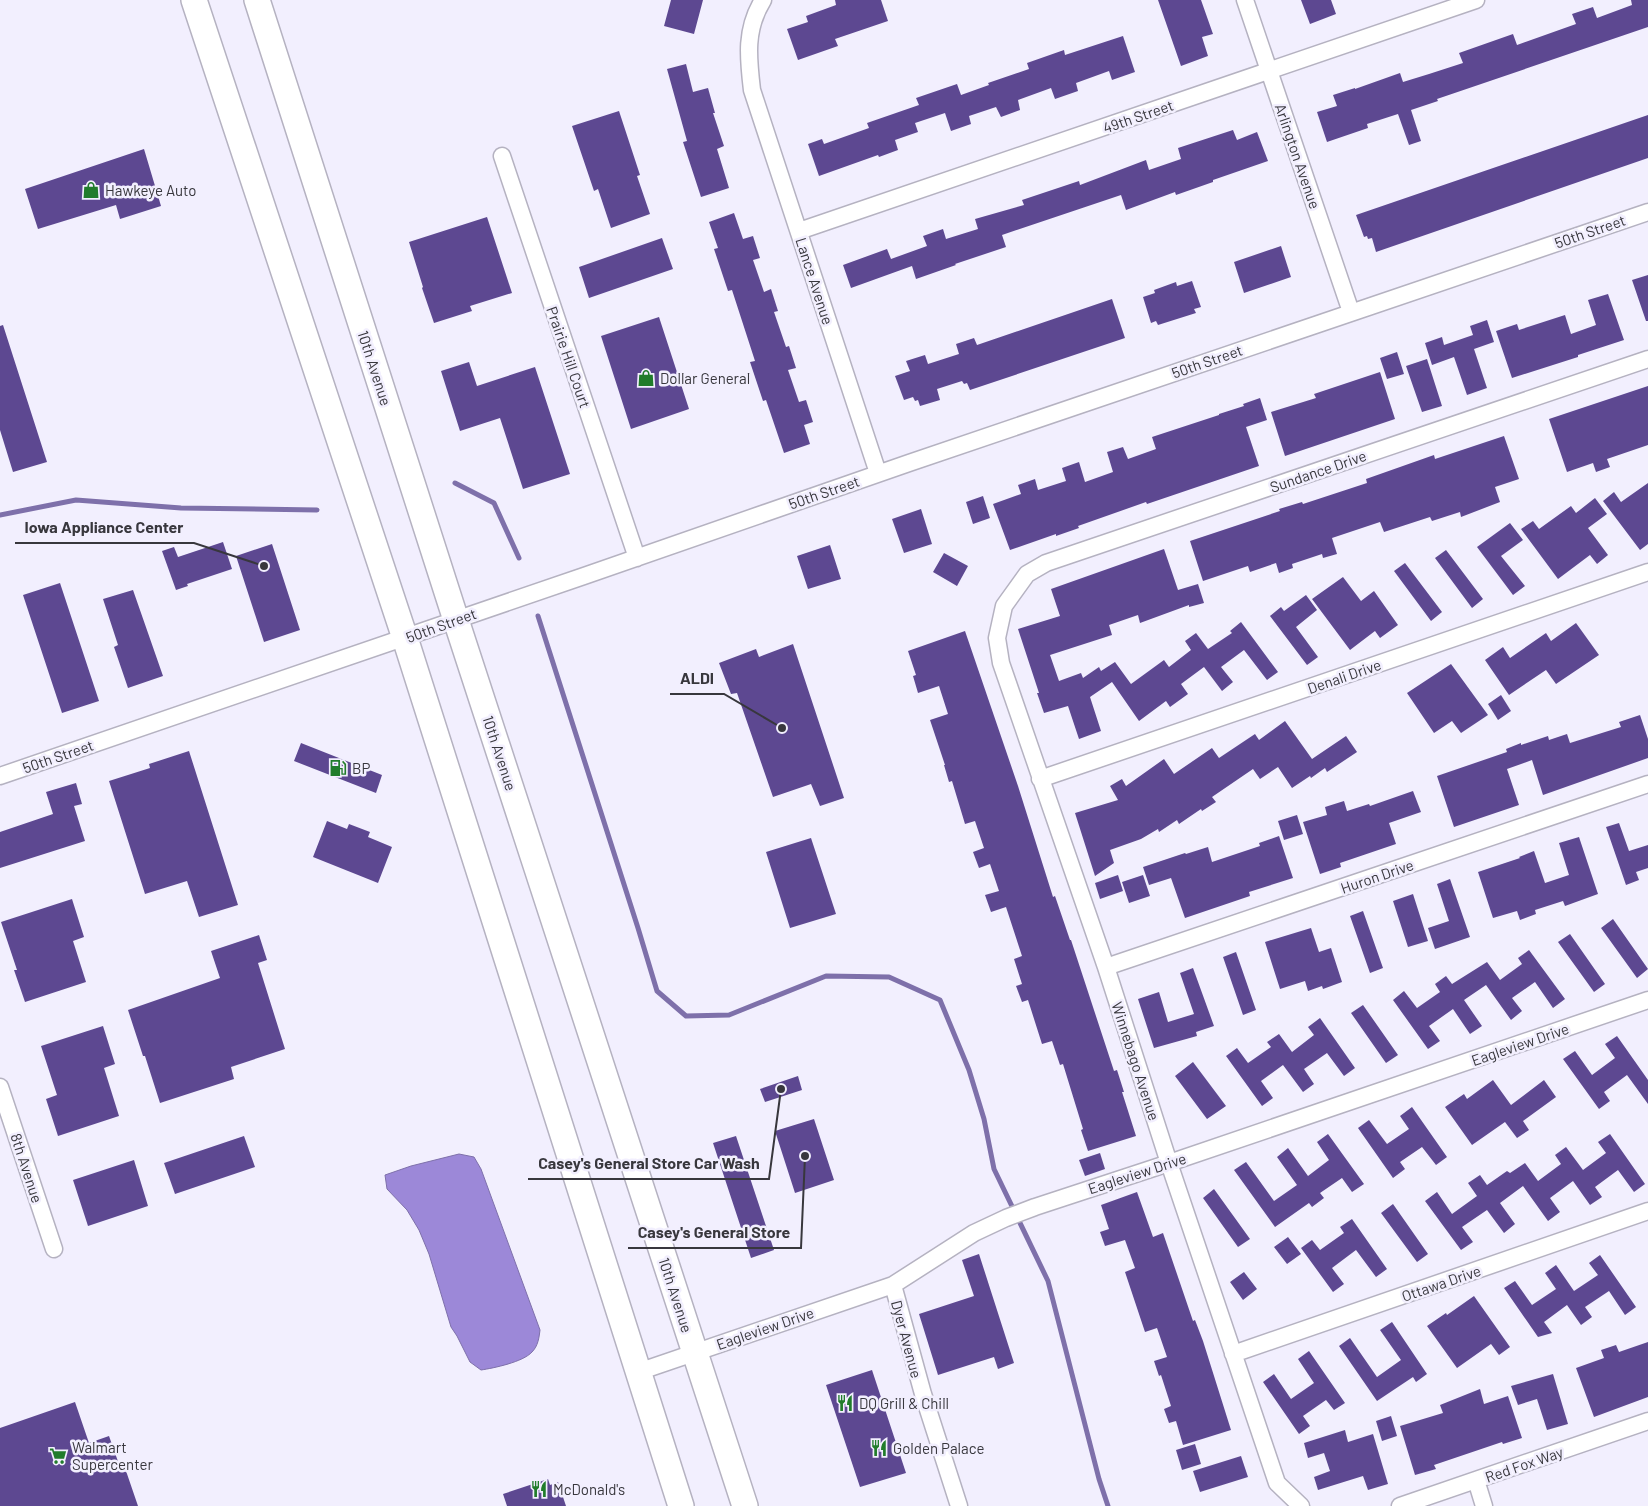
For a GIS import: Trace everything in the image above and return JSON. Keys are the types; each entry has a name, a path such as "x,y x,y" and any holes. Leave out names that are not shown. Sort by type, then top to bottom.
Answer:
{"main road":[{"path":"194,0 404,638 681,1506"},
{"name":"10th Avenue","path":"257,0 456,620 745,1506"}],"street":[{"name":"Lance Avenue","path":"763,0 756,12 749,38 752,90 878,473"},
{"name":"Arlington Avenue","path":"1245,0 1351,312"},
{"name":"49th Street","path":"799,231 1476,0"},
{"name":"Prairie Hill Court","path":"502,156 637,558"},
{"name":"50th Street","path":"0,776 637,558 878,473 1648,212"},
{"name":"Sundance Drive","path":"1004,606 1027,574 1046,563 1648,359"},
{"name":"Denali Drive","path":"1040,779 1648,572"},
{"name":"Winnebago Avenue","path":"1004,606 997,638 1001,663 1106,968 1169,1163 1277,1483 1301,1506"},
{"name":"Huron Drive","path":"1106,968 1648,784"},
{"name":"Eagleview Drive","path":"638,1372 893,1285 974,1234 1006,1218 1035,1207 1648,1000"},
{"name":"8th Avenue","path":"0,1087 54,1249"},
{"name":"Ottawa Drive","path":"1233,1354 1648,1211"},
{"name":"Dyer Avenue","path":"893,1285 923,1394 959,1506"},
{"name":"Red Fox Way","path":"1400,1506 1648,1421"},
{"path":"1476,1480 1484,1506"}],"shaded area":[{"path":"459,1154 474,1157 481,1169 540,1330 536,1347 528,1356 508,1364 481,1370 470,1362 451,1327 429,1254 419,1230 407,1210 387,1189 385,1175 411,1166"}],"building":[{"path":"671,0 703,0 694,34 664,26"},
{"path":"835,0 881,0 888,21 835,39 838,46 798,60 787,29 808,22 806,16 836,5"},
{"path":"1158,0 1201,0 1213,34 1202,37 1208,56 1181,66"},
{"path":"1301,0 1331,0 1336,14 1310,24"},
{"path":"1631,0 1648,0 1648,27 1437,99 1438,101 1411,110 1421,141 1409,145 1398,114 1367,124 1368,128 1327,142 1317,112 1337,106 1333,95 1400,73 1403,82 1429,74 1463,63 1459,53 1513,34 1517,45 1576,24 1572,14 1593,7 1597,18 1632,5"},
{"path":"1123,36 1135,72 1112,80 1109,71 1076,83 1078,91 1055,99 1051,88 1018,100 1020,110 1001,117 996,107 969,116 971,124 951,131 945,113 915,123 918,132 895,140 898,150 879,157 878,155 819,176 808,144 822,139 824,144 869,128 867,123 919,105 916,98 957,84 961,95 989,85 988,83 1029,69 1027,63 1064,50 1065,55"},
{"path":"686,64 693,92 708,88 715,113 713,113 724,146 717,149 729,188 701,197 683,142 687,141 667,69"},
{"path":"619,111 640,175 637,176 650,214 611,228 598,189 594,191 572,126"},
{"path":"1648,115 1648,158 1376,252 1372,238 1364,237 1356,215"},
{"path":"1233,130 1237,140 1257,132 1268,161 1176,195 1175,192 1126,210 1121,195 1002,235 1006,247 916,279 912,266 851,288 843,265 887,249 891,259 927,246 923,236 943,229 946,239 978,229 975,219 1024,205 1022,200 1079,181 1080,185 1146,160 1149,170 1181,159 1178,148"},
{"name":"Hawkeye Auto","path":"144,149 161,206 120,219 116,205 38,229 25,189"},
{"path":"734,213 743,239 753,236 760,258 753,260 764,292 771,289 778,311 774,312 786,347 789,346 796,368 788,370 799,402 806,400 813,422 804,425 810,444 784,453 766,400 763,401 750,362 755,361 732,290 728,291 714,249 718,248 709,222"},
{"path":"487,217 512,293 470,306 472,311 434,323 409,242"},
{"path":"662,238 673,269 589,298 579,267"},
{"path":"1281,246 1291,277 1244,293 1234,262"},
{"path":"1648,275 1648,321 1646,321 1632,280"},
{"path":"1192,281 1201,307 1194,309 1196,313 1158,325 1156,321 1151,323 1143,297 1155,293 1154,290 1176,282 1177,286"},
{"path":"1608,294 1624,340 1512,378 1496,331 1517,324 1519,330 1565,315 1571,334 1596,325 1588,300"},
{"path":"1112,299 1125,338 970,390 967,383 964,384 962,381 937,389 940,400 920,406 918,400 915,401 913,397 904,400 895,376 910,371 906,361 925,355 928,364 959,354 956,344 974,338 977,345"},
{"path":"659,317 689,409 631,429 601,336"},
{"path":"1487,320 1494,342 1474,349 1487,388 1467,395 1454,357 1432,365 1425,343 1442,337 1444,345 1473,335 1470,326"},
{"path":"3,325 47,462 13,472 0,430 0,326"},
{"path":"1397,352 1404,374 1387,379 1380,358"},
{"path":"1427,359 1442,406 1422,412 1406,366"},
{"path":"469,362 477,386 535,367 570,474 523,489 500,418 460,431 441,371"},
{"path":"1380,372 1395,419 1285,456 1271,412 1316,398 1314,394"},
{"path":"1648,386 1648,445 1607,459 1610,467 1596,472 1593,463 1567,472 1549,419"},
{"path":"1260,398 1267,420 1246,427 1259,466 1147,504 1146,502 1078,526 1079,528 1010,550 993,504 1021,494 1018,485 1035,479 1038,490 1066,481 1062,468 1079,462 1085,482 1113,472 1107,452 1123,447 1128,459 1156,449 1152,437 1244,406 1243,404"},
{"path":"1504,436 1519,479 1495,487 1500,502 1461,517 1460,512 1432,521 1430,517 1384,532 1380,522 1332,538 1337,554 1323,558 1322,554 1292,564 1293,568 1279,573 1276,563 1250,572 1248,566 1203,581 1190,541 1280,511 1279,509 1302,502 1303,504 1367,483 1366,479 1434,455 1435,459"},
{"path":"1648,483 1648,544 1640,550 1603,501 1614,492 1621,502"},
{"path":"983,496 990,518 973,524 966,502"},
{"path":"1595,498 1607,514 1588,528 1608,555 1597,564 1590,555 1558,579 1521,529 1533,521 1539,529 1571,506 1576,513"},
{"path":"921,509 932,544 904,553 892,519"},
{"path":"1510,523 1523,540 1501,556 1525,586 1513,595 1477,547"},
{"path":"223,542 232,569 187,584 188,586 176,590 162,551 174,547 178,557"},
{"path":"272,544 300,630 264,642 236,556"},
{"path":"830,545 841,579 808,589 797,556"},
{"path":"1164,549 1178,590 1198,584 1204,603 1189,607 1189,605 1140,623 1138,615 1109,625 1112,635 1050,655 1059,681 1081,673 1083,678 1099,667 1101,671 1115,662 1131,684 1164,660 1169,667 1191,650 1185,641 1196,633 1208,649 1232,633 1230,631 1241,622 1278,672 1267,680 1244,650 1221,667 1233,682 1222,691 1204,667 1181,684 1188,694 1170,707 1166,701 1139,721 1112,682 1090,697 1101,731 1079,739 1068,706 1044,713 1018,629 1060,616 1051,589"},
{"path":"1446,550 1483,599 1472,608 1435,558"},
{"path":"944,553 968,566 957,586 933,572"},
{"path":"1405,563 1442,612 1431,621 1394,571"},
{"path":"1343,577 1361,601 1374,591 1398,625 1380,638 1375,631 1350,650 1312,599"},
{"path":"60,583 99,701 62,713 23,595"},
{"path":"133,590 163,676 128,688 114,647 118,645 103,599"},
{"path":"1306,595 1317,610 1296,627 1318,657 1307,665 1270,616 1281,607 1284,611"},
{"path":"1576,623 1599,655 1556,684 1546,670 1509,695 1485,660 1503,647 1510,658 1546,633 1551,641"},
{"path":"965,631 1018,786 1053,897 1055,896 1071,940 1114,1071 1117,1070 1136,1136 1088,1151 1063,1064 1060,1065 1052,1041 1042,1044 1028,1000 1022,1002 1016,986 1022,984 1014,959 1022,956 1006,907 991,912 985,895 999,891 990,864 979,868 973,852 984,848 975,821 965,824 952,781 949,782 930,720 948,714 939,686 918,693 913,676 916,675 908,651"},
{"path":"793,644 844,798 820,806 811,784 773,797 737,693 731,694 719,663 756,649 759,657"},
{"path":"1451,664 1488,715 1461,733 1452,721 1434,733 1407,693"},
{"path":"1501,695 1511,711 1498,720 1488,704"},
{"path":"1640,715 1648,739 1648,758 1543,795 1532,760 1507,769 1519,805 1454,827 1437,776 1507,752 1506,749 1521,743 1521,745 1548,736 1549,740 1567,734 1570,743 1621,727 1619,722"},
{"path":"1285,721 1312,759 1346,736 1357,752 1327,772 1325,768 1292,788 1278,767 1260,779 1253,769 1212,797 1216,802 1202,811 1201,809 1179,824 1177,820 1159,832 1158,829 1141,839 1110,850 1114,863 1095,876 1075,813 1118,800 1110,786 1122,779 1126,786 1164,759 1174,774 1212,748 1219,758 1255,734 1259,740"},
{"name":"BP","path":"301,743 382,775 376,793 294,761"},
{"path":"189,751 238,905 199,917 187,881 145,894 109,781 150,768 149,764"},
{"path":"76,783 82,804 74,806 85,841 0,868 0,832 53,814 46,792"},
{"path":"1413,791 1421,812 1389,823 1396,844 1340,863 1341,867 1320,874 1303,822 1327,815 1325,807 1344,801 1347,811 1369,804 1370,806"},
{"path":"1297,815 1303,834 1284,840 1278,821"},
{"path":"327,821 347,829 349,824 370,832 368,837 392,847 378,883 313,857"},
{"path":"1619,823 1629,851 1648,845 1648,868 1636,872 1639,880 1626,885 1606,827"},
{"path":"1279,836 1293,878 1249,892 1250,896 1185,918 1171,878 1149,885 1143,867 1208,847 1212,862 1260,846 1259,843"},
{"path":"1579,837 1598,894 1565,906 1563,901 1535,910 1536,914 1520,920 1517,911 1493,918 1478,872 1520,858 1534,851 1545,883 1569,875 1559,843"},
{"path":"811,838 836,914 790,928 766,852"},
{"path":"1118,875 1123,891 1100,899 1095,883"},
{"path":"1143,875 1150,896 1129,903 1122,882"},
{"path":"1450,879 1470,937 1435,949 1428,928 1449,921 1437,884"},
{"path":"1413,894 1428,941 1408,947 1393,901"},
{"path":"72,899 84,937 73,941 86,982 25,1002 14,970 17,970 1,922"},
{"path":"1363,911 1383,968 1370,973 1350,916"},
{"path":"1613,919 1648,969 1637,978 1601,928"},
{"path":"1311,928 1319,952 1331,948 1342,982 1323,989 1322,986 1308,991 1305,981 1280,989 1265,942"},
{"path":"1570,934 1605,984 1594,992 1558,942"},
{"path":"259,935 267,960 258,963 285,1049 231,1067 234,1079 160,1103 128,1010 220,978 211,951"},
{"path":"1529,950 1565,999 1553,1008 1535,982 1512,998 1522,1011 1511,1020 1486,985 1464,1000 1482,1026 1470,1034 1453,1009 1429,1026 1440,1041 1428,1049 1393,1000 1404,991 1417,1008 1440,992 1435,984 1446,976 1452,984 1487,962 1500,980 1522,964 1518,958"},
{"path":"1236,952 1256,1010 1243,1015 1223,957"},
{"path":"1193,968 1214,1026 1196,1032 1197,1036 1154,1048 1138,999 1159,992 1168,1022 1194,1014 1180,973"},
{"path":"1363,1005 1398,1055 1386,1063 1351,1013"},
{"path":"1320,1018 1355,1068 1344,1076 1327,1053 1304,1069 1314,1084 1303,1092 1283,1065 1261,1081 1273,1098 1262,1106 1226,1056 1237,1048 1248,1063 1271,1047 1267,1042 1279,1034 1292,1052 1314,1035 1308,1027"},
{"path":"103,1026 115,1064 104,1068 119,1116 58,1136 46,1099 57,1095 41,1046"},
{"path":"1617,1036 1648,1080 1648,1104 1627,1075 1604,1092 1610,1101 1599,1109 1563,1059 1575,1051 1592,1075 1615,1058 1605,1044"},
{"path":"1193,1062 1226,1106 1207,1119 1175,1076"},
{"path":"798,1076 802,1090 765,1102 760,1089"},
{"path":"1493,1080 1511,1105 1544,1080 1556,1097 1523,1121 1529,1130 1517,1138 1505,1122 1472,1145 1445,1107 1464,1094 1467,1099"},
{"path":"1412,1107 1447,1157 1436,1165 1422,1147 1400,1162 1405,1169 1393,1178 1358,1128 1369,1120 1387,1144 1409,1129 1400,1116"},
{"path":"814,1119 834,1180 795,1193 775,1131"},
{"path":"1328,1134 1364,1184 1352,1192 1342,1178 1320,1193 1324,1198 1312,1207 1309,1203 1275,1227 1234,1170 1246,1162 1274,1201 1297,1185 1277,1157 1288,1148 1308,1176 1329,1160 1317,1142"},
{"path":"1610,1134 1645,1184 1634,1192 1618,1170 1595,1187 1602,1197 1590,1205 1573,1181 1550,1198 1560,1212 1548,1221 1523,1186 1500,1203 1515,1224 1504,1233 1487,1210 1462,1227 1473,1242 1461,1250 1425,1201 1437,1192 1452,1214 1477,1196 1468,1183 1480,1175 1487,1185 1507,1171 1510,1173 1525,1163 1538,1181 1561,1164 1555,1155 1566,1147 1583,1170 1606,1153 1598,1142"},
{"path":"244,1136 255,1167 175,1194 164,1163"},
{"path":"736,1136 774,1250 751,1258 713,1143"},
{"path":"1100,1153 1105,1169 1085,1176 1079,1160"},
{"path":"134,1160 148,1206 88,1226 73,1180"},
{"path":"1214,1189 1250,1239 1238,1247 1203,1198"},
{"path":"1137,1192 1153,1237 1163,1233 1193,1321 1195,1320 1203,1341 1231,1430 1183,1445 1176,1421 1169,1423 1164,1409 1171,1406 1161,1375 1159,1376 1154,1361 1167,1357 1157,1328 1145,1332 1125,1272 1135,1268 1125,1240 1105,1246 1100,1232 1109,1229 1101,1205"},
{"path":"1393,1204 1428,1254 1417,1262 1381,1213"},
{"path":"1352,1219 1387,1269 1376,1277 1356,1250 1332,1268 1344,1284 1333,1292 1301,1248 1312,1240 1320,1250 1344,1233 1340,1227"},
{"path":"1288,1237 1301,1254 1287,1264 1274,1247"},
{"path":"979,1254 1014,1363 998,1369 994,1357 938,1375 919,1314 974,1296 962,1260"},
{"path":"1600,1255 1636,1307 1625,1315 1609,1291 1585,1307 1592,1317 1581,1325 1567,1305 1544,1322 1552,1333 1538,1337 1504,1288 1515,1281 1532,1305 1556,1289 1545,1273 1556,1265 1574,1291 1598,1275 1589,1263"},
{"path":"1244,1272 1257,1289 1243,1300 1230,1282"},
{"path":"1474,1296 1510,1347 1499,1355 1491,1344 1457,1368 1427,1326"},
{"path":"1392,1322 1427,1374 1416,1382 1413,1377 1377,1401 1339,1346 1350,1338 1377,1377 1401,1360 1380,1330"},
{"path":"1648,1342 1648,1397 1594,1417 1576,1368 1604,1358 1601,1350 1616,1345 1619,1352"},
{"path":"1309,1351 1345,1403 1334,1410 1326,1400 1303,1416 1310,1426 1299,1434 1263,1382 1274,1374 1291,1399 1314,1383 1298,1359"},
{"path":"872,1370 906,1473 860,1487 826,1385"},
{"path":"1553,1374 1568,1424 1547,1430 1537,1399 1518,1405 1511,1386"},
{"path":"1480,1389 1484,1404 1508,1396 1522,1438 1503,1444 1502,1442 1434,1465 1436,1469 1415,1475 1400,1426 1443,1413 1440,1405"},
{"name":"Walmart Supercenter","path":"75,1402 89,1443 109,1436 121,1470 125,1468 138,1506 0,1506 0,1428"},
{"path":"1391,1416 1397,1436 1382,1441 1376,1421"},
{"path":"1345,1430 1348,1442 1373,1434 1388,1484 1368,1490 1363,1476 1318,1490 1314,1477 1330,1471 1324,1453 1308,1458 1304,1443"},
{"path":"1195,1444 1201,1464 1182,1470 1176,1450"},
{"path":"1241,1456 1248,1477 1200,1492 1193,1471"},
{"name":"McDonald's","path":"548,1479 550,1485 558,1482 566,1506 507,1506 503,1494"}],"waterway":[{"path":"455,483 494,503 519,558"},
{"path":"0,515 76,500 181,508 317,510"},
{"path":"538,616 657,991 686,1016 729,1015 826,976 889,977 940,1000 969,1070 984,1119 994,1169 1048,1281 1099,1479 1108,1506"}],"place":[{"name":"Hawkeye Auto","path":"91,190"},
{"name":"Dollar General","path":"646,378"},
{"name":"Iowa Appliance Center","path":"264,566"},
{"name":"ALDI","path":"782,728"},
{"name":"BP","path":"338,768"},
{"name":"Casey's General Store Car Wash","path":"781,1089"},
{"name":"Casey's General Store","path":"805,1156"},
{"name":"DQ Grill & Chill","path":"845,1403"},
{"name":"Golden Palace","path":"879,1448"},
{"name":"Walmart Supercenter","path":"58,1456"},
{"name":"McDonald's","path":"539,1489"}]}
